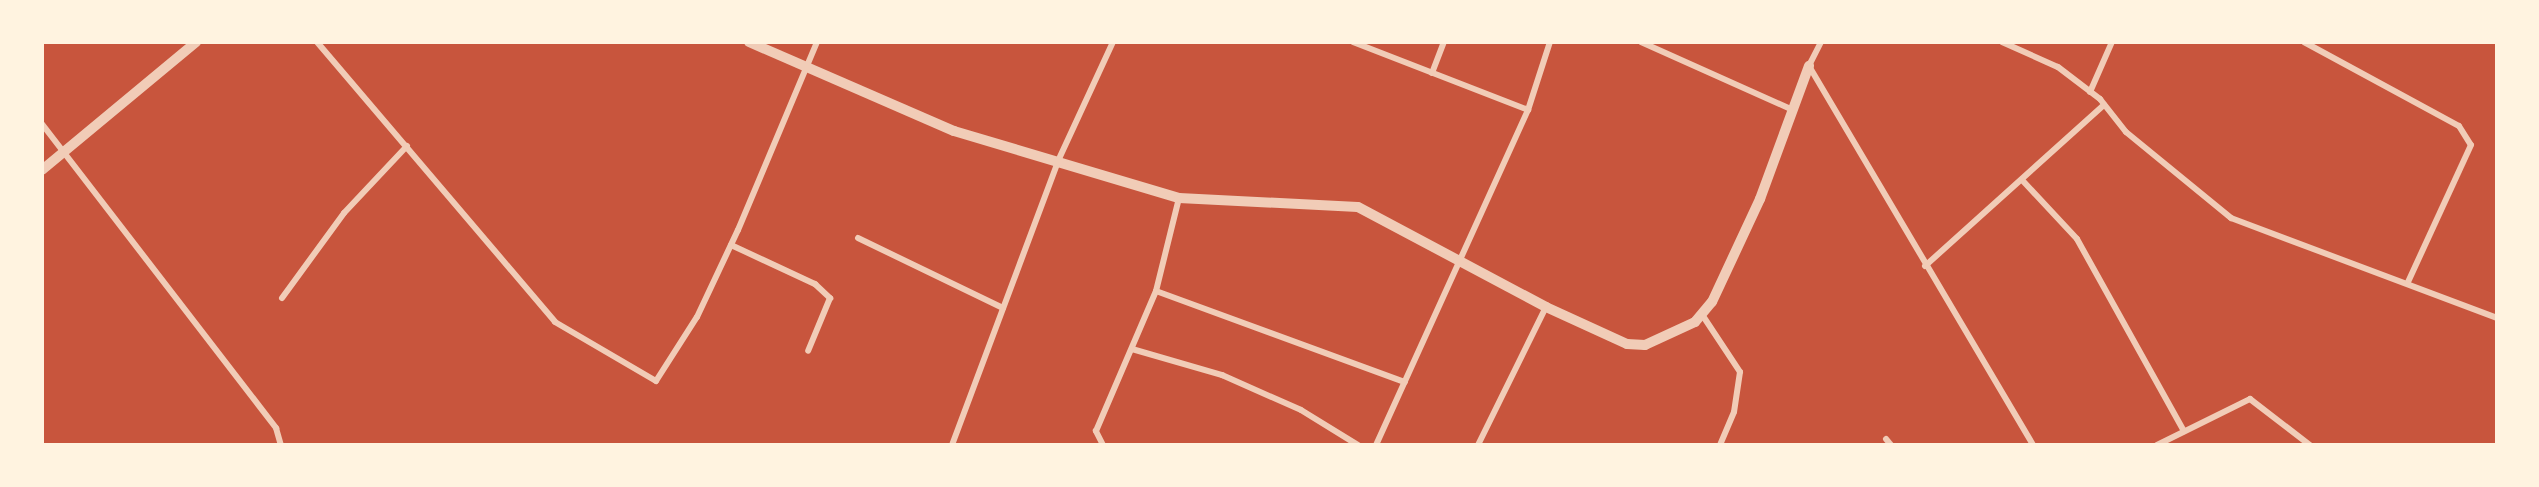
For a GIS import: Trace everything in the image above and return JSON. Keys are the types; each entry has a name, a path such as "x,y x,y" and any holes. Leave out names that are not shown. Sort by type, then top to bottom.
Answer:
{"street":[{"path":"42,170 195,42"},
{"path":"317,42 555,322 653,380 661,378 692,325 731,245 817,42"},
{"path":"749,42 954,131 1179,198 1358,207 1546,307 1627,344 1645,345 1703,316 1760,199 1809,66 1821,42"},
{"path":"952,445 1058,161 1113,42"},
{"path":"1353,42 1528,110"},
{"path":"1432,73 1444,42"},
{"path":"1376,445 1528,110 1550,42"},
{"path":"1641,42 1793,110"},
{"path":"2002,42 2058,67 2104,105 2126,132 2231,218 2408,282 2497,318"},
{"path":"2090,92 2112,42"},
{"path":"2304,42 2459,126 2471,145 2408,282"},
{"path":"1809,66 1925,266 2033,445"},
{"path":"1925,266 2023,181 2104,105"},
{"path":"42,124 276,428 281,445"},
{"path":"282,298 344,213 407,146"},
{"path":"2023,181 2077,239 2184,431"},
{"path":"1103,445 1096,431 1156,291 1179,198"},
{"path":"858,238 1003,308"},
{"path":"731,245 815,284 830,298 808,351"},
{"path":"1156,291 1405,382"},
{"path":"1478,445 1546,307"},
{"path":"1703,316 1740,372 1734,412 1720,445"},
{"path":"1132,349 1222,375 1301,410 1358,445"},
{"path":"2157,445 2250,399 2310,445"},
{"path":"1886,439 1892,445"}]}
